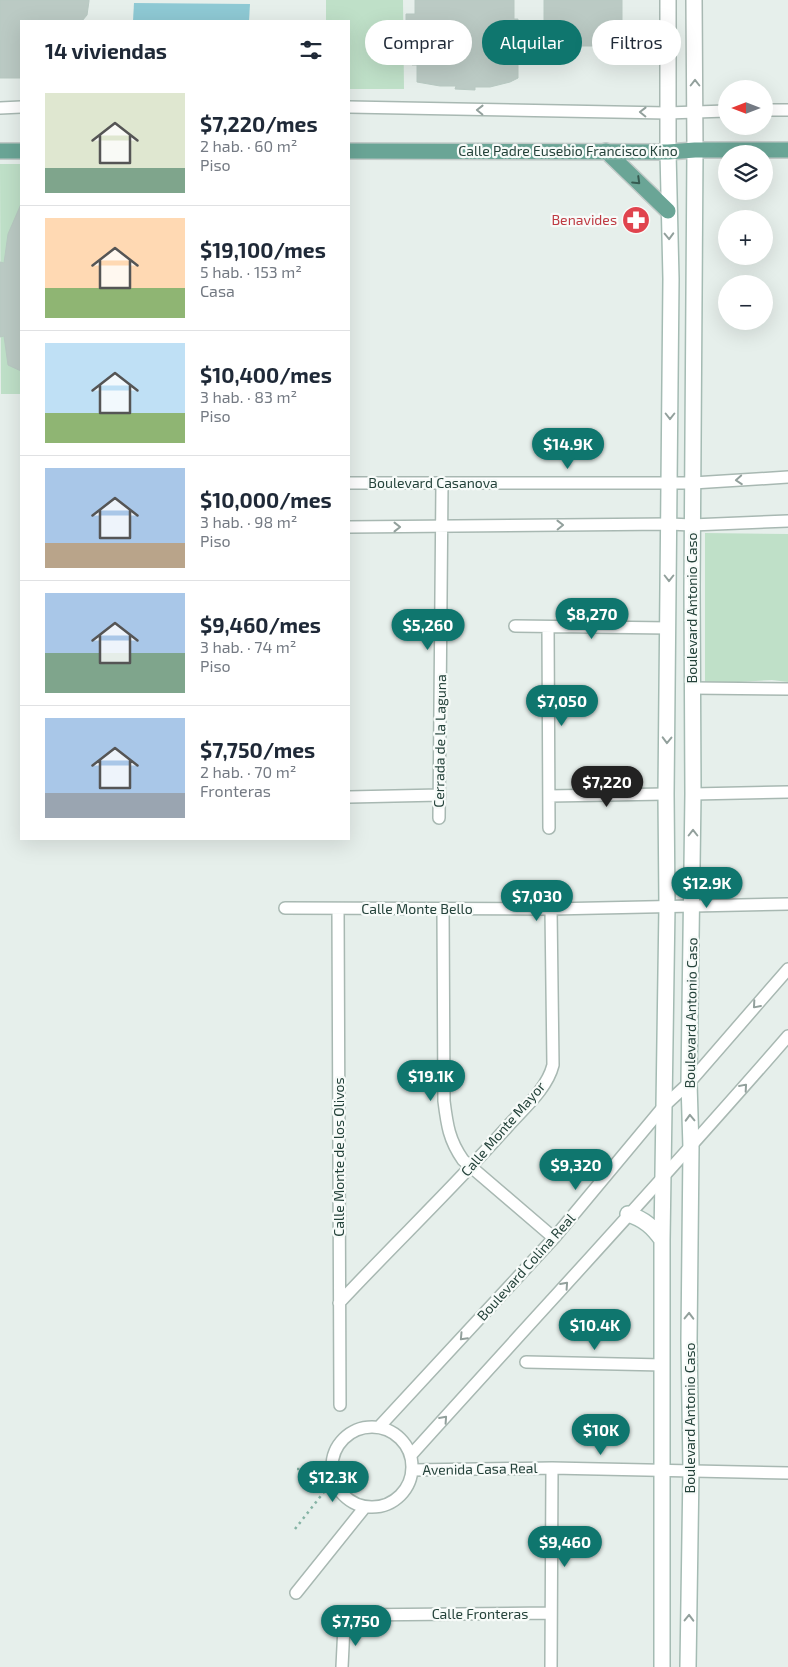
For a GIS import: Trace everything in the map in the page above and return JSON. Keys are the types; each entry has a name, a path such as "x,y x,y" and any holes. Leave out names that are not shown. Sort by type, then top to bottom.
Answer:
{"main road":[{"name":"Boulevard Antonio Caso","path":"662,1667 662,1240 667,906 666,794 671,279 668,210 668,0"},
{"name":"Boulevard Antonio Caso","path":"688,1667 691,1470 689,1340 691,1148 689,1083 693,794 694,0"},
{"name":"Calle Padre Eusebio Francisco Kino","path":"350,151 668,152 695,150 788,150"},
{"path":"0,151 20,151"},
{"path":"606,151 668,210"},
{"path":"671,279 695,279"},
{"path":"670,380 694,378"},
{"path":"628,1214 640,1218 650,1225 662,1240"}],"street":[{"path":"0,108 20,107"},
{"path":"350,108 718,111"},
{"path":"773,110 788,110"},
{"name":"Boulevard Casanova","path":"350,483 693,482 788,477"},
{"name":"Cerrada de la Laguna","path":"439,818 442,484"},
{"path":"350,527 692,525 788,521"},
{"path":"515,626 669,628"},
{"path":"548,627 549,828"},
{"path":"692,688 788,689"},
{"path":"693,794 788,792"},
{"path":"549,796 666,794"},
{"path":"350,797 440,796"},
{"name":"Calle Monte Bello","path":"285,908 551,909 788,904"},
{"name":"Calle Monte de los Olivos","path":"338,908 340,1405"},
{"path":"443,909 444,1101 446,1117 454,1146 471,1167 554,1238"},
{"name":"Calle Monte Mayor","path":"339,1302 471,1167 551,1074 553,1065 551,909"},
{"name":"Boulevard Colina Real","path":"379,1426 554,1238 664,1106 689,1083 788,969"},
{"path":"411,1455 628,1214 691,1148 788,1036"},
{"path":"526,1362 663,1365"},
{"path":"379,1426 396,1433 402,1439 411,1455 413,1470 408,1486 397,1499 382,1506 364,1506 354,1503 338,1489 333,1474 332,1459 342,1440 359,1428 379,1426"},
{"path":"551,1667 552,1468"},
{"name":"Avenida Casa Real","path":"413,1470 552,1468 788,1473"},
{"path":"296,1593 364,1506"},
{"name":"Calle Fronteras","path":"342,1667 344,1626 345,1621 349,1618 366,1614 551,1613"}],"path":[{"path":"294,1529 333,1474 297,1469"}],"green space":[{"path":"326,0 403,0 403,20 365,20 365,65 404,65 404,89 350,89 350,20 326,20"},
{"path":"0,164 20,164 20,394 1,394"},
{"path":"705,533 788,534 788,682 772,680 705,684"}],"water":[{"path":"134,3 250,4 249,20 133,20"}],"building":[{"path":"0,0 89,0 87,15 83,20 20,20 20,78 0,78"},
{"path":"415,0 514,0 514,19 518,20 482,20 482,65 518,65 518,78 490,87 475,87 475,90 455,89 456,86 440,86 417,82 417,65 472,65 472,20 406,20 406,14 415,14"},
{"path":"544,0 622,0 622,20 592,20 592,46 582,46 582,20 544,20"},
{"path":"20,206 20,371 8,365 4,336 0,337 0,262 4,263 8,234"}],"place":[{"name":"Benavides","path":"636,220"}]}
